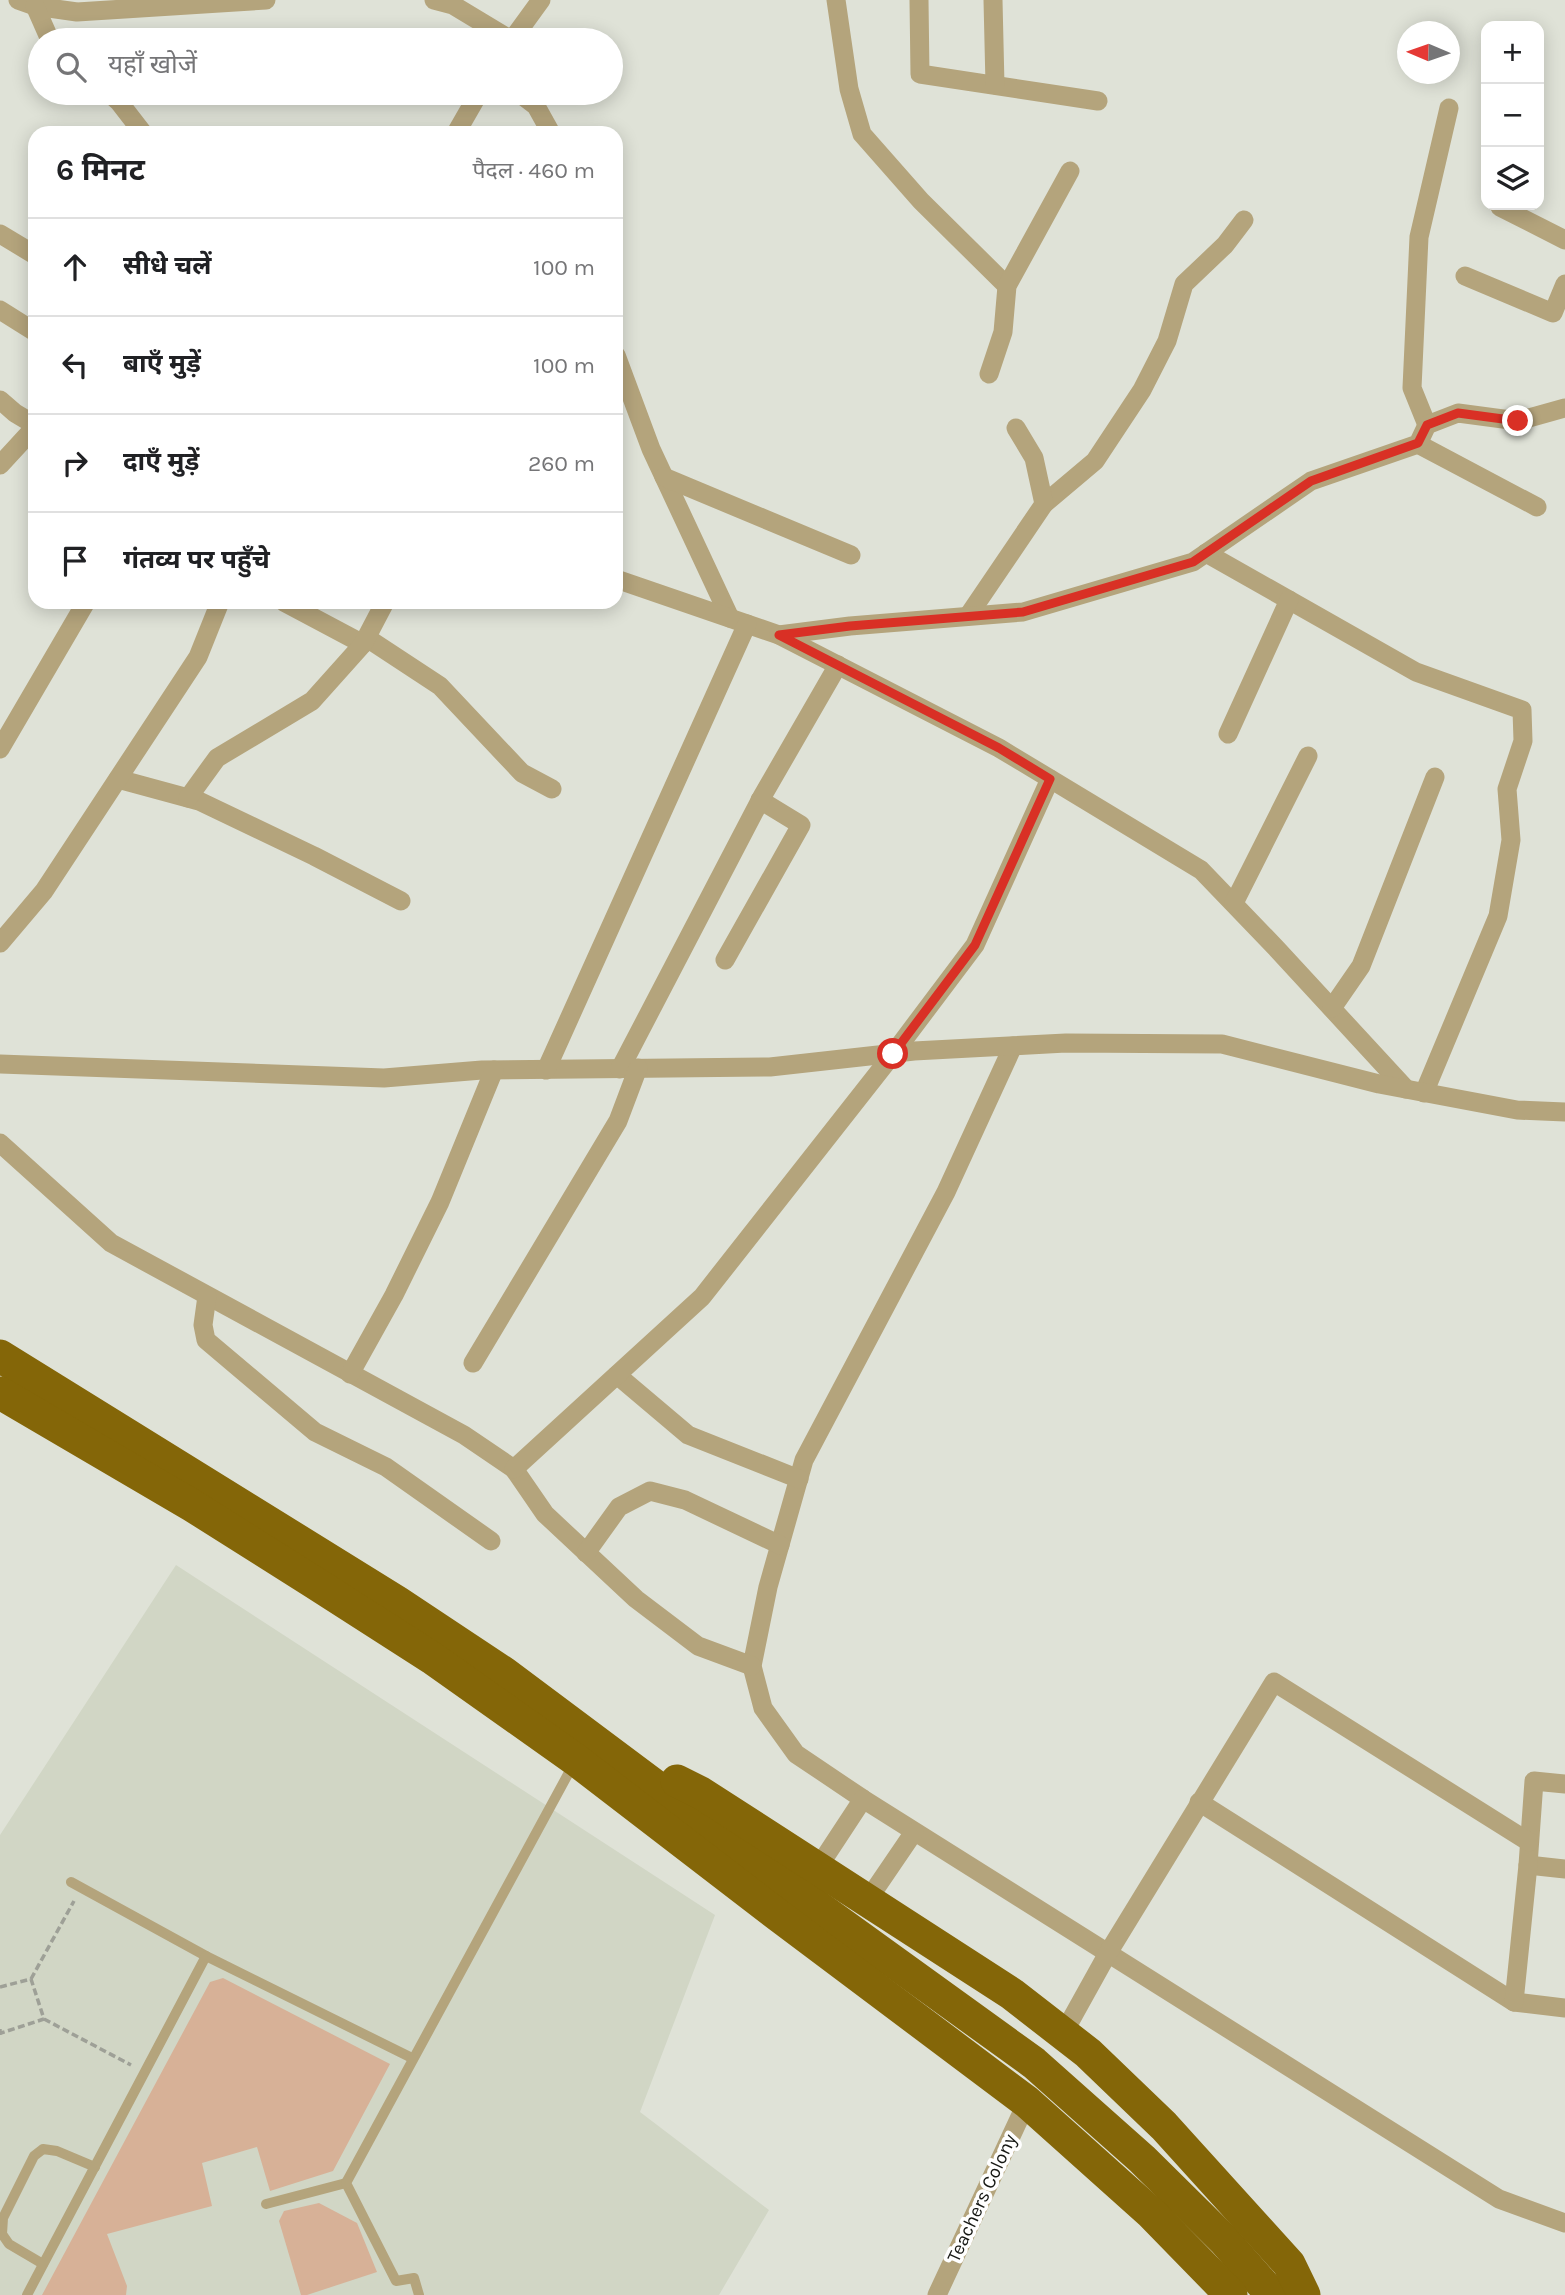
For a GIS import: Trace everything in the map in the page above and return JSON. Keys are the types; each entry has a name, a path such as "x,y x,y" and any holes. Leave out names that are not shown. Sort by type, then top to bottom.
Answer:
{"highway":[{"path":"0,1356 102,1436 200,1494 432,1658 584,1750 793,1889 1034,2063 1142,2159 1224,2240 1272,2295"},
{"path":"0,1393 102,1436"},
{"path":"584,1750 701,1793 1012,1994 1088,2053 1164,2126 1289,2264 1304,2295"},
{"path":"584,1750 779,1916 1027,2102 1151,2213 1231,2295"}],"street":[{"path":"27,3 77,12 265,0"},
{"path":"434,0 453,5 491,28"},
{"path":"520,28 541,0"},
{"path":"836,0 849,89 862,134 921,201 1007,286"},
{"path":"919,0 920,74 1098,101"},
{"path":"993,0 995,85"},
{"path":"27,3 43,28"},
{"path":"121,105 138,126"},
{"path":"460,126 472,105"},
{"path":"535,105 547,126"},
{"path":"1427,425 1412,388 1419,237 1449,108"},
{"path":"989,373 1003,332 1007,286 1070,171"},
{"path":"1506,210 1565,240"},
{"path":"968,616 1044,504 1095,461 1142,390 1167,341 1184,284 1225,245 1244,220"},
{"path":"0,234 28,251"},
{"path":"1465,276 1553,313 1565,284"},
{"path":"0,310 28,328"},
{"path":"623,374 664,477 738,621"},
{"path":"0,400 28,421"},
{"path":"779,635 850,626 1023,612 1193,562 1311,481 1418,443 1427,425 1458,413 1518,421 1565,408"},
{"path":"1016,428 1034,458 1044,504"},
{"path":"0,465 28,434"},
{"path":"1418,443 1536,507"},
{"path":"664,477 850,555"},
{"path":"1206,553 1416,672 1522,710 1523,741 1507,789 1511,839 1498,916 1415,1091"},
{"path":"623,581 779,635 999,748 1201,870 1415,1091"},
{"path":"1228,734 1289,600"},
{"path":"0,749 82,609"},
{"path":"0,943 44,891 198,657 217,609"},
{"path":"299,609 365,641 440,686 522,773 552,789"},
{"path":"188,798 217,758 312,701 365,641 381,609"},
{"path":"546,1069 738,621"},
{"path":"473,1363 618,1121 629,1068 760,800 838,665"},
{"path":"1234,903 1308,756"},
{"path":"1332,1008 1361,966 1436,777"},
{"path":"118,779 199,801 303,850 401,901"},
{"path":"514,1469 702,1297 893,1054 975,945 1050,779"},
{"path":"725,960 801,825 760,800"},
{"path":"0,1064 384,1078 494,1070 770,1067 893,1054 1066,1043 1222,1044 1415,1091 1517,1110 1565,1112"},
{"path":"1013,1046 946,1192 804,1460 768,1587 752,1666 763,1708 796,1754 914,1832 1499,2199 1565,2224"},
{"path":"350,1374 394,1295 440,1202 494,1070"},
{"path":"0,1143 111,1242 464,1435 514,1469 545,1514 636,1599 698,1646 752,1666"},
{"path":"207,1296 203,1325 206,1340 315,1432 386,1467 491,1541"},
{"path":"617,1375 688,1435 799,1479"},
{"path":"586,1553 619,1507 650,1491 685,1500 780,1545"},
{"path":"1063,2034 1108,1953 1274,1682 1530,1842"},
{"path":"1514,2002 1534,1781 1565,1784"},
{"path":"817,1869 863,1799"},
{"path":"1199,1802 1514,2002 1565,2008"},
{"path":"867,1901 914,1832"},
{"path":"1528,1865 1565,1868"},
{"name":"Teachers Colony","path":"937,2295 1027,2102"}],"lane":[{"path":"266,2204 346,2183 412,2058 584,1750"},
{"path":"71,1882 206,1956 412,2058"},
{"path":"27,2295 206,1956"},
{"path":"43,2264 9,2244 2,2234 4,2218 34,2156 43,2149 57,2151 95,2167"},
{"path":"346,2183 396,2281 414,2278 419,2295"}],"path":[{"path":"0,1987 31,1979 82,1888"},
{"path":"31,1979 44,2018 145,2072"},
{"path":"0,2032 44,2018"}],"shaded area":[{"path":"176,1565 715,1915 640,2112 769,2210 719,2295 0,2295 0,1835"},
{"path":"223,1978 390,2064 333,2171 270,2191 257,2147 202,2163 212,2206 107,2234 127,2286 126,2295 42,2295 210,1982"},
{"path":"319,2203 357,2223 377,2272 301,2295 279,2221 284,2211"}],"route":[{"path":"893,1054 975,945 1050,779 999,748 779,635 850,626 1023,612 1193,562 1311,481 1418,443 1427,425 1458,413 1518,421"}]}
